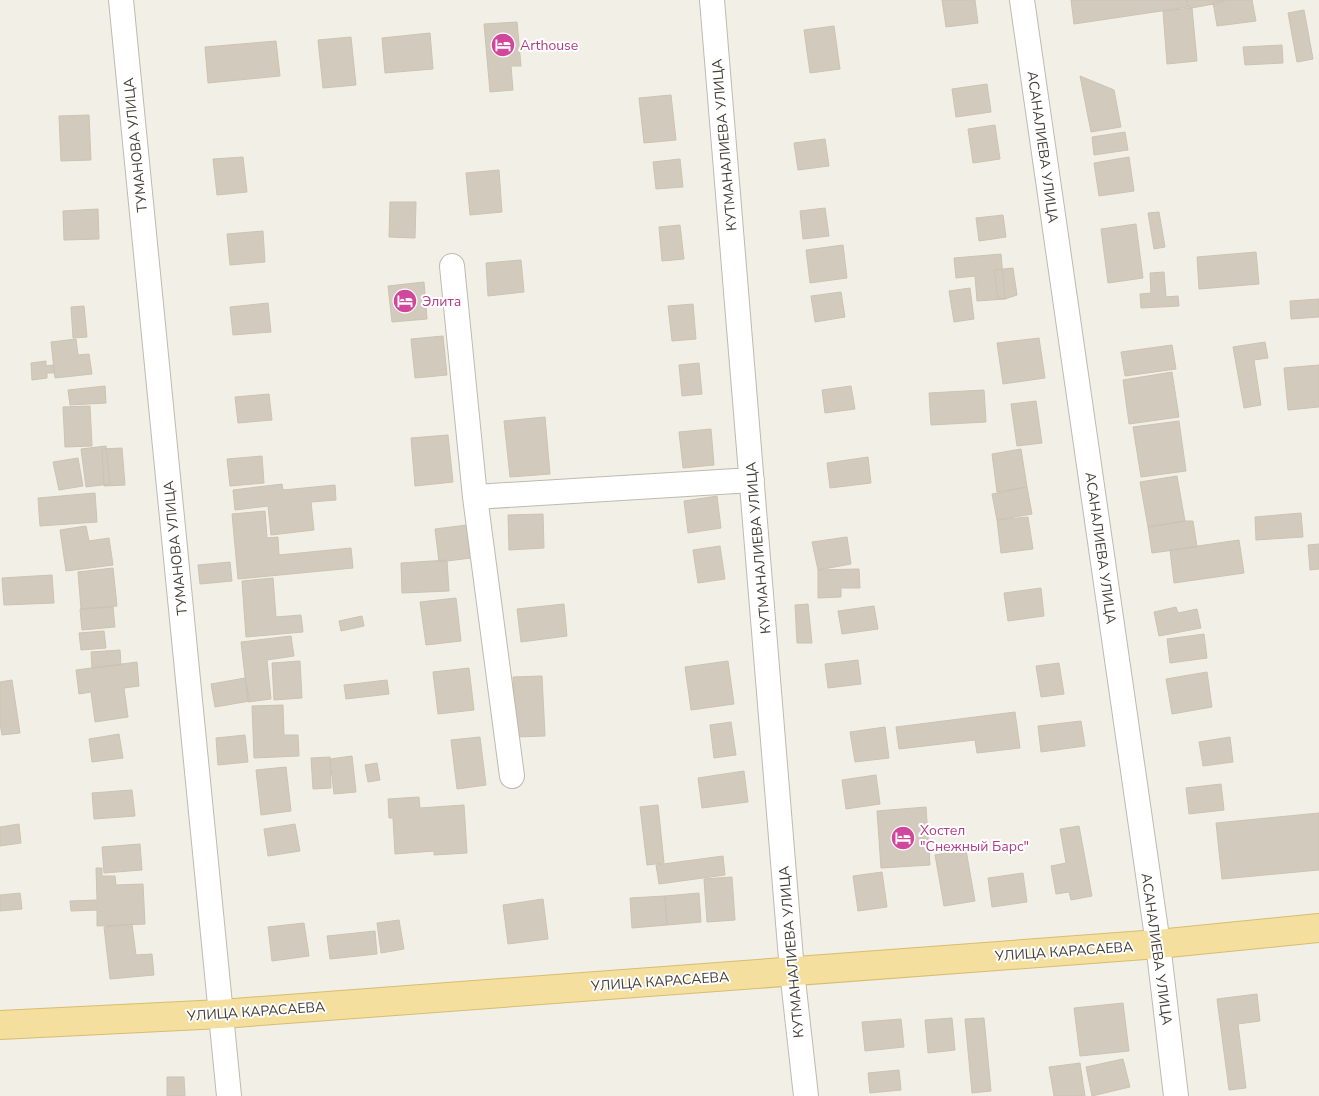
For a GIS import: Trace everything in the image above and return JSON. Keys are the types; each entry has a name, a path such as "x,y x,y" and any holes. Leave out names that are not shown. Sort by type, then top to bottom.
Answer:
{"main road":[{"name":"УЛИЦА КАРАСАЕВА","path":"0,1025 221,1014 1158,944 1319,928"}],"street":[{"path":"121,0 127,0"},
{"name":"ТУМАНОВА УЛИЦА","path":"121,0 228,1096"},
{"name":"КУТМАНАЛИЕВА УЛИЦА","path":"712,0 792,971 806,1096"},
{"name":"АСАНАЛИЕВА УЛИЦА","path":"1022,0 1158,944 1176,1096"},
{"path":"452,266 475,497 512,776"},
{"path":"475,497 752,480"}],"building":[{"path":"942,0 975,0 978,23 946,27"},
{"path":"1071,0 1187,0 1188,7 1074,24"},
{"path":"1187,0 1224,0 1224,2 1192,8 1188,7"},
{"path":"1252,0 1256,21 1217,26 1213,2"},
{"path":"1192,8 1197,61 1167,64 1163,11"},
{"path":"1304,10 1313,59 1297,62 1288,13"},
{"name":"Arthouse","path":"517,22 521,66 511,66 513,90 490,92 484,24"},
{"path":"834,26 840,69 810,73 804,30"},
{"path":"430,33 433,69 385,73 382,38"},
{"path":"351,37 356,85 323,88 318,40"},
{"path":"276,41 280,76 208,83 205,47"},
{"path":"1282,45 1283,63 1245,65 1243,47"},
{"path":"1080,76 1114,90 1121,127 1091,132"},
{"path":"987,84 991,112 956,117 952,89"},
{"path":"671,95 676,140 644,143 639,98"},
{"path":"89,115 91,160 61,161 59,116"},
{"path":"995,125 1000,159 973,163 968,129"},
{"path":"1125,132 1128,150 1094,155 1092,137"},
{"path":"825,139 829,166 798,170 794,143"},
{"path":"243,157 247,192 217,195 213,159"},
{"path":"1129,157 1134,191 1099,196 1094,163"},
{"path":"680,159 683,187 656,189 653,162"},
{"path":"499,170 502,212 470,215 466,173"},
{"path":"390,202 416,202 415,238 389,237"},
{"path":"825,208 829,236 803,239 800,211"},
{"path":"98,209 99,239 64,240 63,211"},
{"path":"1159,212 1165,247 1154,249 1148,213"},
{"path":"1003,215 1006,237 979,241 976,218"},
{"path":"1136,224 1143,278 1108,283 1101,229"},
{"path":"680,225 684,259 662,261 659,227"},
{"path":"263,231 265,262 230,265 227,234"},
{"path":"843,245 847,278 810,283 806,250"},
{"path":"1256,252 1259,284 1199,289 1197,257"},
{"path":"1001,254 1005,299 977,301 975,276 956,278 954,258"},
{"path":"521,260 524,292 488,296 486,263"},
{"path":"1013,268 1017,295 1005,299 998,298 994,270"},
{"path":"1164,272 1166,297 1178,296 1179,306 1141,308 1140,294 1151,293 1150,273"},
{"path":"424,282 427,319 392,322 388,286"},
{"path":"970,288 974,319 954,322 949,291"},
{"path":"841,292 845,317 815,322 811,296"},
{"path":"1319,299 1319,317 1291,319 1290,301"},
{"path":"268,303 271,332 233,335 230,307"},
{"path":"693,304 696,339 672,341 668,306"},
{"path":"84,306 87,337 73,338 71,307"},
{"path":"443,336 447,375 415,378 411,339"},
{"path":"1039,338 1045,378 1003,384 997,343"},
{"path":"76,339 78,355 89,354 92,374 55,378 51,342"},
{"path":"1265,342 1268,358 1254,360 1261,405 1244,408 1233,347"},
{"path":"1172,345 1176,369 1125,376 1121,352"},
{"path":"46,361 46,366 53,365 54,373 47,373 47,378 32,380 31,363"},
{"path":"699,363 702,394 682,396 679,365"},
{"path":"1319,365 1319,407 1288,410 1284,368"},
{"path":"1172,372 1179,417 1129,424 1123,380"},
{"path":"105,386 106,403 70,405 68,390"},
{"path":"851,386 855,409 825,413 822,390"},
{"path":"984,390 986,422 931,425 929,393"},
{"path":"269,394 272,420 238,423 235,397"},
{"path":"1036,401 1042,443 1017,446 1011,404"},
{"path":"90,406 92,446 65,447 63,407"},
{"path":"545,417 550,474 510,477 504,421"},
{"path":"1179,421 1186,471 1141,477 1133,427"},
{"path":"711,429 714,465 683,468 679,432"},
{"path":"448,435 453,482 415,486 411,438"},
{"path":"106,446 110,484 86,487 81,449"},
{"path":"122,448 125,485 104,486 102,449"},
{"path":"1021,449 1027,487 997,492 992,454"},
{"path":"262,456 264,483 230,486 227,459"},
{"path":"868,457 871,483 830,488 827,463"},
{"path":"78,458 83,486 59,490 53,462"},
{"path":"1177,476 1185,521 1148,527 1140,482"},
{"path":"282,484 283,490 335,485 336,500 311,502 314,530 271,535 268,506 235,510 233,490"},
{"path":"1027,487 1032,514 997,520 992,494"},
{"path":"95,493 97,522 40,526 38,498"},
{"path":"717,496 721,528 688,533 684,501"},
{"path":"265,511 267,538 278,537 279,555 351,548 353,568 238,579 232,514"},
{"path":"1301,513 1303,537 1256,540 1255,517"},
{"path":"543,514 544,548 509,550 508,515"},
{"path":"1028,517 1033,549 1001,553 997,520"},
{"path":"1193,521 1197,547 1152,553 1148,527"},
{"path":"467,525 471,558 439,562 435,529"},
{"path":"86,526 89,541 109,538 113,565 66,571 60,530"},
{"path":"847,537 851,564 818,570 812,542"},
{"path":"1239,540 1244,573 1174,583 1170,550"},
{"path":"1319,544 1319,569 1310,570 1308,545"},
{"path":"720,546 725,579 698,583 693,550"},
{"path":"447,560 449,591 402,593 401,563"},
{"path":"230,562 232,581 200,584 198,565"},
{"path":"113,568 117,606 81,609 78,572"},
{"path":"859,569 860,588 841,588 841,597 818,598 818,570"},
{"path":"52,575 54,603 4,605 2,578"},
{"path":"273,578 276,617 301,615 303,632 246,637 242,581"},
{"path":"1041,588 1044,616 1008,621 1004,593"},
{"path":"456,598 461,641 426,645 420,602"},
{"path":"564,604 567,636 521,642 517,609"},
{"path":"808,604 812,643 797,643 795,605"},
{"path":"874,606 878,629 842,634 838,611"},
{"path":"113,607 115,627 82,630 80,609"},
{"path":"1176,607 1178,613 1197,609 1201,628 1159,636 1154,612"},
{"path":"362,616 364,626 341,631 339,621"},
{"path":"104,631 106,648 81,650 79,633"},
{"path":"1204,634 1207,658 1170,663 1167,639"},
{"path":"291,636 294,656 267,660 271,699 248,702 241,642"},
{"path":"120,650 121,665 92,668 91,652"},
{"path":"858,660 861,684 828,688 825,664"},
{"path":"300,661 302,698 274,700 272,663"},
{"path":"728,661 734,704 691,710 685,667"},
{"path":"137,662 139,686 124,688 128,717 95,722 91,692 79,694 76,670"},
{"path":"1059,663 1064,694 1041,697 1036,666"},
{"path":"469,668 474,710 438,714 433,672"},
{"path":"1207,672 1212,707 1172,714 1166,679"},
{"path":"542,676 545,736 516,737 513,677"},
{"path":"245,678 250,701 215,707 211,684"},
{"path":"12,680 20,733 2,735 0,724 0,682"},
{"path":"387,680 389,694 346,699 344,685"},
{"path":"283,705 284,735 298,735 299,756 254,758 252,706"},
{"path":"1015,712 1020,748 977,753 975,740 899,749 896,727"},
{"path":"1081,721 1085,746 1041,752 1038,726"},
{"path":"731,722 736,755 714,758 710,725"},
{"path":"885,727 889,758 855,762 850,732"},
{"path":"119,734 123,758 92,762 89,739"},
{"path":"245,735 248,762 218,765 216,738"},
{"path":"480,737 486,785 457,789 451,740"},
{"path":"1230,737 1233,762 1203,766 1199,742"},
{"path":"352,756 356,792 334,794 330,759"},
{"path":"330,757 331,788 313,789 311,758"},
{"path":"377,763 380,780 368,782 365,765"},
{"path":"286,767 291,811 261,815 256,770"},
{"path":"744,771 748,802 702,808 698,778"},
{"path":"876,775 880,804 846,809 842,780"},
{"path":"1221,784 1224,810 1189,814 1186,788"},
{"path":"132,790 135,816 94,819 92,793"},
{"path":"419,797 420,808 464,805 467,853 434,855 434,851 395,854 393,818 389,818 388,799"},
{"path":"658,805 664,863 647,865 640,807"},
{"name":"Хостел \"Снежный Барс\"","path":"926,807 930,865 881,868 877,811"},
{"path":"1319,813 1319,870 1222,879 1216,823"},
{"path":"19,824 21,843 0,846 0,827"},
{"path":"295,824 300,851 268,856 264,829"},
{"path":"1079,826 1092,896 1071,900 1069,892 1056,894 1051,866 1066,863 1060,829"},
{"path":"140,844 142,870 104,873 102,847"},
{"path":"966,850 975,901 944,906 935,855"},
{"path":"723,856 725,875 659,884 656,865"},
{"path":"96,868 102,868 102,876 115,876 116,885 143,884 145,924 97,926 97,910 71,911 70,901 97,900"},
{"path":"882,872 887,907 858,911 853,876"},
{"path":"1023,873 1027,902 992,907 988,878"},
{"path":"732,877 735,920 707,922 704,879"},
{"path":"20,893 22,909 0,911 0,895"},
{"path":"699,893 701,922 667,925 665,896"},
{"path":"665,896 667,925 632,928 630,898"},
{"path":"543,899 548,939 508,944 503,905"},
{"path":"399,920 404,949 381,953 377,923"},
{"path":"304,923 309,956 272,961 268,927"},
{"path":"132,924 136,955 152,954 154,975 110,979 104,927"},
{"path":"375,931 377,954 330,959 327,936"},
{"path":"1257,994 1260,1021 1238,1024 1246,1088 1229,1090 1217,999"},
{"path":"1123,1003 1129,1051 1080,1056 1074,1008"},
{"path":"952,1018 955,1050 928,1053 925,1020"},
{"path":"984,1018 991,1091 972,1093 965,1019"},
{"path":"901,1019 904,1047 865,1051 862,1022"},
{"path":"1123,1059 1130,1087 1092,1096 1086,1067"},
{"path":"1080,1063 1085,1096 1054,1096 1049,1067"},
{"path":"899,1070 901,1090 870,1093 868,1073"},
{"path":"167,1077 184,1077 185,1096 167,1096"}],"place":[{"name":"Arthouse","path":"503,45"},
{"name":"Элита","path":"405,301"},
{"name":"Хостел \"Снежный Барс\"","path":"903,838"}]}
